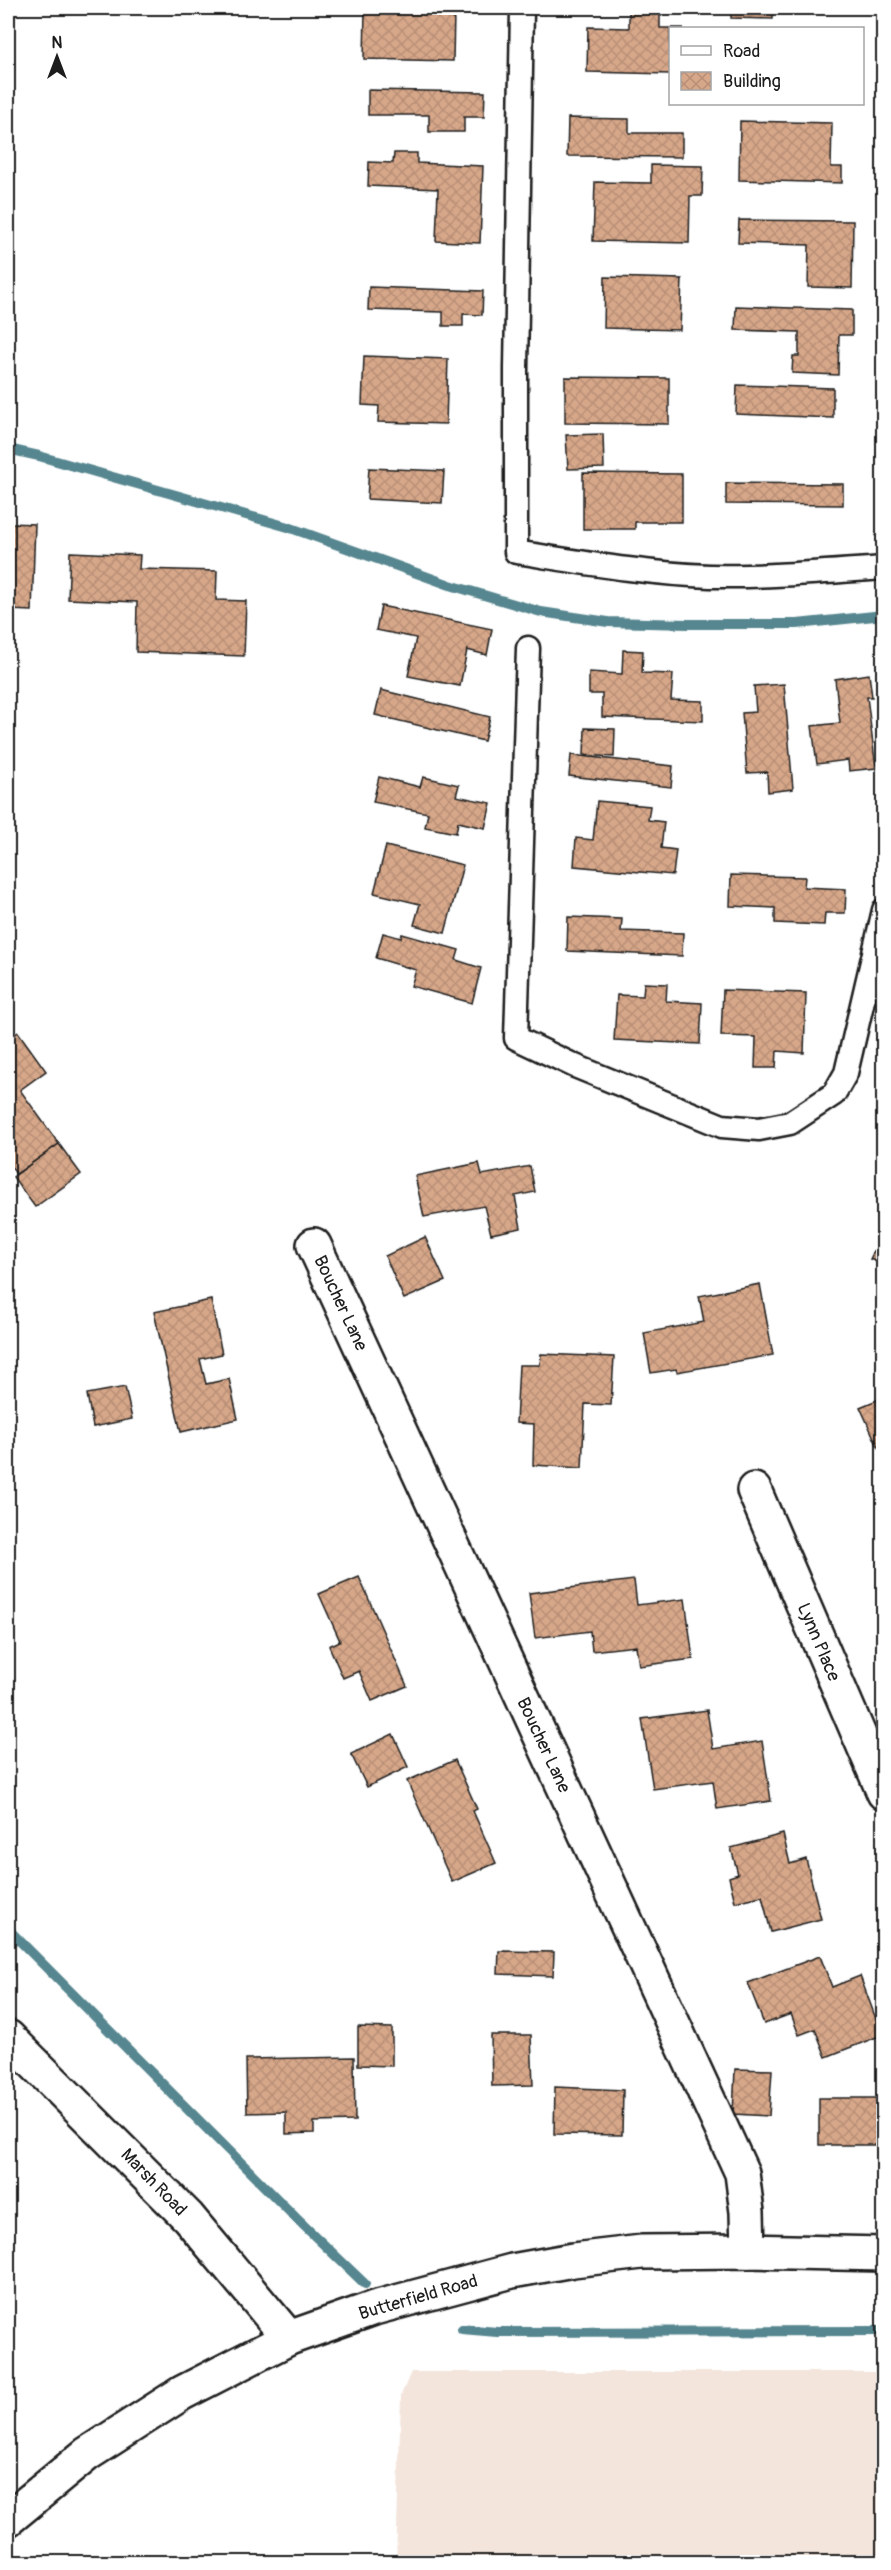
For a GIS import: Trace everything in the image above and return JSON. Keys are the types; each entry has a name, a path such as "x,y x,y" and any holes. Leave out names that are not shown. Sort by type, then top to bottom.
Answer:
{"street":[{"name":"Boucher Lane","path":"314,1245 742,2173 747,2212 748,2251"},
{"name":"Lynn Place","path":"754,1490 884,1793"},
{"name":"Marsh Road","path":"8,2037 188,2217 289,2338"},
{"name":"Butterfield Road","path":"8,2519 87,2454 182,2393 289,2338 374,2308 512,2271 573,2260 642,2252 748,2251 884,2254"}],"lane":[{"path":"522,8 516,369 516,552 617,567 709,576 801,574 884,568"},
{"path":"528,648 516,1038 575,1066 722,1126 759,1129 790,1123 834,1094 846,1073 884,910"}],"shaded area":[{"path":"411,2372 883,2372 883,2562 396,2562 401,2395"}],"building":[{"path":"731,8 773,8 773,19 731,18"},
{"path":"365,10 454,12 453,61 364,59"},
{"path":"629,12 660,12 660,28 669,28 669,74 587,72 588,27 629,28"},
{"path":"368,90 485,92 484,117 464,117 464,132 429,132 429,115 368,115"},
{"path":"568,118 629,119 629,133 682,133 682,157 567,156"},
{"path":"740,121 832,123 831,167 842,167 842,183 739,180"},
{"path":"394,153 417,153 417,163 483,166 480,243 436,241 438,189 368,186 369,162 393,163"},
{"path":"651,165 703,166 702,196 690,196 689,243 593,241 595,182 651,183"},
{"path":"739,220 853,221 852,288 808,287 809,245 738,243"},
{"path":"605,277 682,279 680,330 604,328"},
{"path":"369,287 483,291 482,315 463,314 463,326 443,326 443,312 368,310"},
{"path":"736,306 852,310 852,335 839,335 838,375 792,373 793,356 799,356 799,332 735,330"},
{"path":"364,356 448,359 446,424 378,422 379,406 362,405"},
{"path":"565,377 669,378 669,424 565,423"},
{"path":"737,385 833,388 833,418 736,414"},
{"path":"603,434 604,468 568,469 566,435"},
{"path":"369,468 444,471 442,503 367,499"},
{"path":"583,473 682,474 682,522 635,522 635,529 583,529"},
{"path":"726,483 843,484 843,505 726,504"},
{"path":"8,523 35,524 32,611 8,610"},
{"path":"70,552 140,555 139,569 217,571 216,600 246,601 244,656 136,652 137,602 68,599"},
{"path":"381,606 492,629 487,655 467,650 460,686 408,676 416,638 376,630"},
{"path":"623,650 643,651 642,673 673,674 671,700 703,701 703,721 602,717 602,694 589,694 589,672 622,674"},
{"path":"869,674 872,697 867,697 876,768 849,771 848,760 817,764 812,726 840,723 835,679"},
{"path":"784,684 793,789 768,792 767,772 747,773 742,713 756,712 754,686"},
{"path":"381,690 490,717 484,741 375,715"},
{"path":"585,728 615,729 614,757 584,755"},
{"path":"571,755 673,766 671,787 569,776"},
{"path":"379,777 420,787 423,777 459,785 456,796 491,803 485,828 458,822 456,833 425,827 428,813 373,802"},
{"path":"597,801 650,806 648,820 664,822 661,848 676,850 673,875 574,866 576,838 593,840"},
{"path":"386,846 463,865 445,933 414,925 420,904 374,893"},
{"path":"731,875 805,877 804,887 846,889 845,913 825,913 824,925 775,923 775,908 730,906"},
{"path":"568,917 622,919 621,931 683,933 682,956 567,951"},
{"path":"383,933 401,938 402,934 459,950 456,960 481,968 472,1003 411,986 416,970 376,958"},
{"path":"644,983 667,984 666,1001 702,1003 700,1044 614,1040 617,995 643,996"},
{"path":"723,990 806,993 804,1053 777,1051 776,1068 755,1068 756,1037 721,1036"},
{"path":"18,1032 46,1071 20,1090 59,1144 16,1174 8,1162 8,1040"},
{"path":"59,1144 81,1174 35,1207 13,1177"},
{"path":"479,1163 482,1175 530,1166 535,1192 515,1196 521,1228 491,1234 484,1206 424,1217 415,1176"},
{"path":"884,1230 884,1265 870,1259"},
{"path":"425,1237 445,1281 404,1299 385,1256"},
{"path":"760,1284 773,1355 677,1372 676,1369 651,1373 644,1333 704,1322 699,1296"},
{"path":"211,1300 222,1354 200,1359 206,1384 229,1379 238,1419 181,1432 154,1312"},
{"path":"541,1354 614,1357 611,1405 585,1404 582,1468 533,1465 534,1424 516,1423 519,1365 540,1365"},
{"path":"125,1387 132,1419 93,1427 87,1394"},
{"path":"884,1397 884,1460 860,1407"},
{"path":"359,1577 407,1686 372,1701 359,1671 343,1678 329,1646 340,1641 319,1594"},
{"path":"634,1580 637,1605 685,1599 693,1659 639,1666 636,1646 592,1651 590,1631 535,1638 529,1593"},
{"path":"707,1710 713,1749 762,1741 771,1801 717,1809 713,1781 653,1789 642,1719"},
{"path":"393,1734 408,1767 367,1787 351,1754"},
{"path":"455,1760 477,1809 473,1811 496,1863 452,1882 407,1781"},
{"path":"783,1834 790,1864 806,1859 821,1919 771,1932 762,1896 735,1902 729,1877 738,1874 731,1848"},
{"path":"499,1951 554,1952 553,1976 498,1974"},
{"path":"820,1956 832,1987 860,1976 882,2035 826,2057 815,2029 799,2035 791,2014 764,2024 748,1983"},
{"path":"358,2027 392,2028 392,2066 358,2065"},
{"path":"491,2035 531,2035 533,2085 492,2086"},
{"path":"354,2057 355,2121 314,2122 314,2133 286,2134 286,2112 247,2113 246,2059"},
{"path":"735,2069 772,2070 769,2116 733,2114"},
{"path":"555,2087 623,2090 622,2135 554,2134"},
{"path":"819,2098 884,2098 884,2145 819,2145"}],"waterway":[{"path":"8,449 288,527 450,585 541,612 608,622 688,624 797,624 884,615"},
{"path":"8,1929 296,2218 365,2284"},
{"path":"462,2329 497,2332 884,2331"}]}
